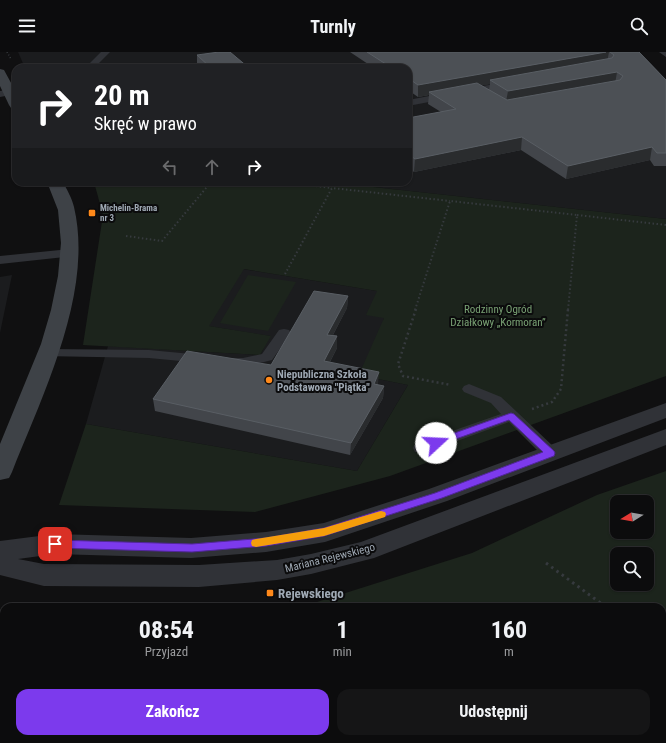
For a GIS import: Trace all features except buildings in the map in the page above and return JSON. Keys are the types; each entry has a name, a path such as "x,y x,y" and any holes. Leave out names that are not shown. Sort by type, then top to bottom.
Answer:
{"street":[{"path":"0,73 9,93"},
{"path":"0,472 48,353 66,286 70,253 66,209 57,186"},
{"path":"0,551 55,544 192,548 266,542 324,532 438,496 666,410"},
{"name":"Mariana Rejewskiego","path":"0,565 44,575 199,576 283,569 364,551 666,437"}],"lane":[{"path":"93,64 106,52"},
{"path":"663,52 666,55"},
{"path":"412,102 523,82"},
{"path":"477,90 488,97"},
{"path":"0,260 70,253"},
{"path":"48,353 149,354 243,362 267,357 284,333"},
{"path":"469,389 496,400 550,453"},
{"path":"421,448 511,416"}],"path":[{"path":"126,236 162,241 208,186"},
{"path":"315,186 666,225"},
{"path":"285,274 332,188"},
{"path":"450,201 398,364 403,376 469,389"},
{"path":"511,416 552,402 561,389 577,215"},
{"path":"546,563 601,603"}],"shaded area":[{"path":"18,52 637,52 666,81 666,219 365,186 412,186 412,64 23,64"},
{"path":"243,269 377,291 384,318 368,377 408,385 357,471 86,424 108,346 260,355 270,336 208,326"},
{"path":"12,275 0,333 0,277"}],"green space":[{"name":"Rodzinny Ogród Działkowy „Kormoran”","path":"95,186 365,186 666,219 666,376 390,476 255,512 59,505 86,424 357,471 408,385 368,377 361,370 384,318 366,315 377,291 244,269 209,326 271,336 260,355 83,345 103,215"},
{"path":"248,275 296,282 268,331 220,323"},
{"path":"666,471 666,603 306,603 317,602 472,553 597,495"}],"slow traffic":[{"path":"256,543 324,532 381,514"}],"place":[{"name":"Michelin-Brama nr 3","path":"92,213"},
{"name":"Niepubliczna Szkoła Podstawowa \"Piątka\"","path":"269,380"},
{"name":"Rejewskiego","path":"270,593"}],"route":[{"path":"55,544 192,548 266,542 324,532 438,496 550,453 511,416 436,443"}]}
